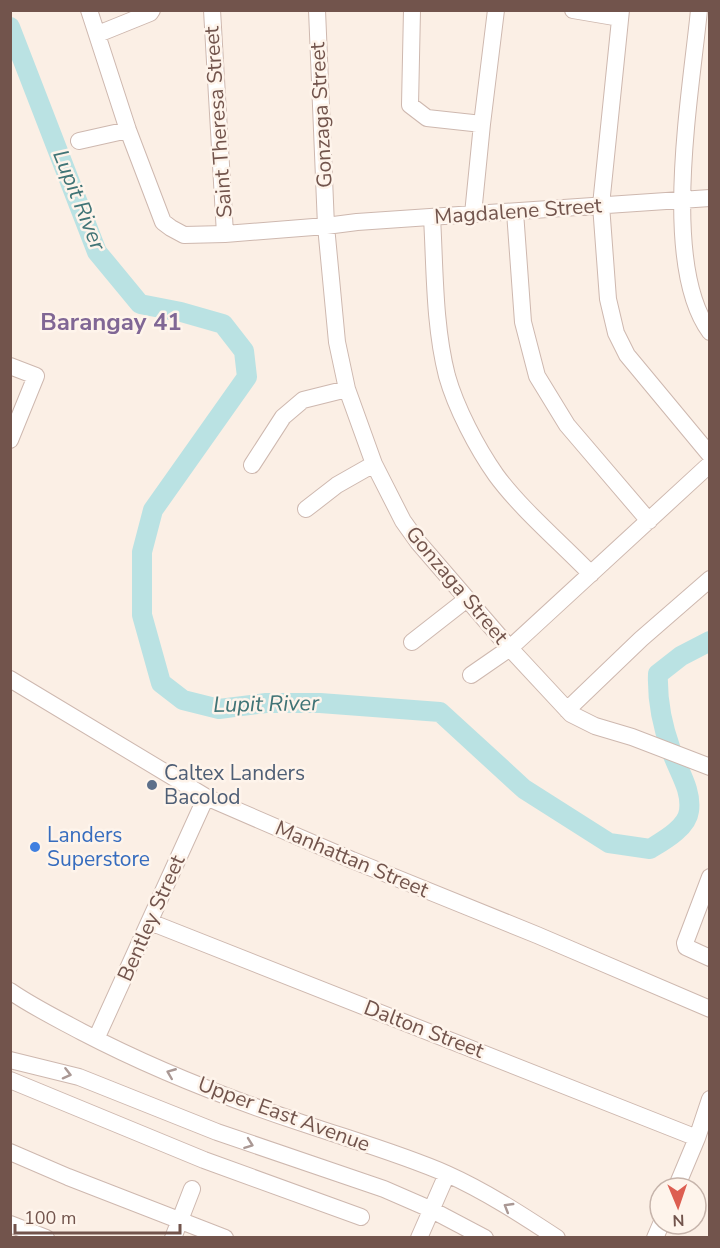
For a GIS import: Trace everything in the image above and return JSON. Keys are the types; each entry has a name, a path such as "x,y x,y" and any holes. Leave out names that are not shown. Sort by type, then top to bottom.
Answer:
{"street":[{"name":"Magdalene Street","path":"90,10 128,130 163,222 184,235 225,234 357,222 710,198"},
{"path":"98,34 150,13 152,10"},
{"name":"Saint Theresa Street","path":"212,10 225,234"},
{"name":"Gonzaga Street","path":"316,10 326,226 337,342 347,389 374,464 403,521 467,599 575,717 702,764"},
{"path":"412,10 410,105 427,118 482,124"},
{"path":"473,214 496,10"},
{"path":"573,10 620,14 601,205 608,299 616,333 633,363 710,455"},
{"path":"699,10 683,160 681,221 692,297 697,313 710,332"},
{"path":"79,141 128,130"},
{"path":"515,212 523,322 537,376 567,425 649,521"},
{"path":"432,217 439,332 448,377 466,424 496,474 591,574"},
{"path":"10,366 36,376 10,440"},
{"path":"252,465 283,417 303,400 347,389"},
{"path":"306,509 337,485 374,464"},
{"path":"471,675 510,648 710,464"},
{"path":"567,710 641,639 710,579"},
{"path":"412,642 467,599"},
{"name":"Manhattan Street","path":"10,679 206,797 710,1009"},
{"name":"Bentley Street","path":"96,1039 206,797"},
{"path":"710,878 685,943 686,947 710,958"},
{"name":"Dalton Street","path":"150,922 697,1138"},
{"name":"Upper East Avenue","path":"10,991 40,1010 96,1039 168,1072 267,1111 347,1137 447,1174 498,1201 557,1238"},
{"name":"Upper East Avenue","path":"10,1060 79,1077 217,1132 384,1189 430,1209 485,1238"},
{"path":"10,1080 204,1160 361,1217"},
{"path":"681,1176 710,1099"},
{"path":"10,1152 225,1238"},
{"path":"419,1238 447,1174"},
{"path":"172,1238 192,1189"},
{"path":"10,1224 46,1238"}],"waterway":[{"name":"Lupit River","path":"10,27 97,252 140,304 181,312 223,324 244,351 247,377 153,510 142,552 142,615 161,683 183,700 219,709 266,703 320,703 440,712 524,789 609,843 650,849 674,833 684,823 689,811 686,788 663,722 659,703 658,674 681,656 710,641"}],"place":[{"name":"Caltex Landers Bacolod","path":"152,785"},
{"name":"Landers Superstore","path":"35,847"}],"district":[{"name":"Barangay 41","path":"111,322"}]}
